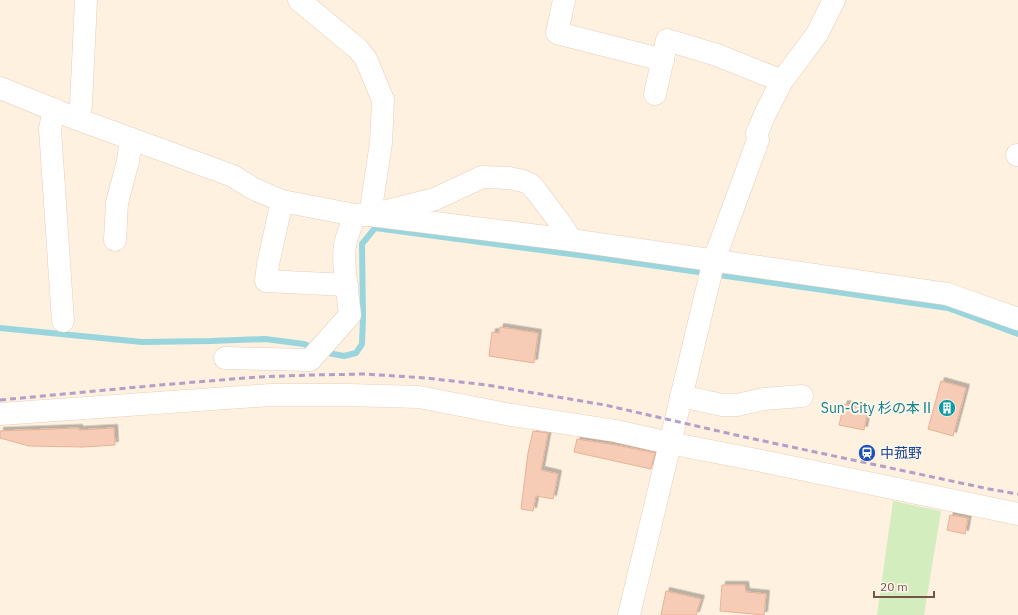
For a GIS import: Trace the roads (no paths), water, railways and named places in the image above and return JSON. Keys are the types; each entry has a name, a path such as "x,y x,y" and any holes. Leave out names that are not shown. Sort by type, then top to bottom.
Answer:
{"street":[{"path":"77,119 81,105 86,0"},
{"path":"225,358 310,360 350,315 345,247 347,236 363,215 381,143 383,100 366,59 358,49 299,0"},
{"path":"564,0 557,33 663,60"},
{"path":"629,615 669,443 714,261 758,140 757,133 766,112 782,81 817,34 834,0"},
{"path":"655,94 668,40 717,55 782,81"},
{"path":"0,88 77,119 233,176 252,188 282,201 363,215 571,240 947,294 1018,319"},
{"path":"54,109 50,129 63,321"},
{"path":"115,240 117,202 128,161 131,139"},
{"path":"363,215 435,199 482,177 509,178 530,184 561,224 571,240"},
{"path":"282,201 268,264 266,281 347,285"},
{"path":"0,414 271,395 419,397 506,414 616,431 1018,514"},
{"path":"681,396 722,405 764,399 802,396"}],"waterway":[{"path":"323,352 344,356 356,353 362,344 362,244 375,228 601,258 948,308 1018,334"},
{"path":"0,328 142,342 265,339 304,344 315,349"}],"railway":[{"path":"0,400 257,377 365,374 426,378 487,385 605,405 740,436 1018,494"}],"place":[{"name":"Sun-City 杉の本Ⅱ","path":"947,408"},
{"name":"中菰野","path":"867,453"}]}
